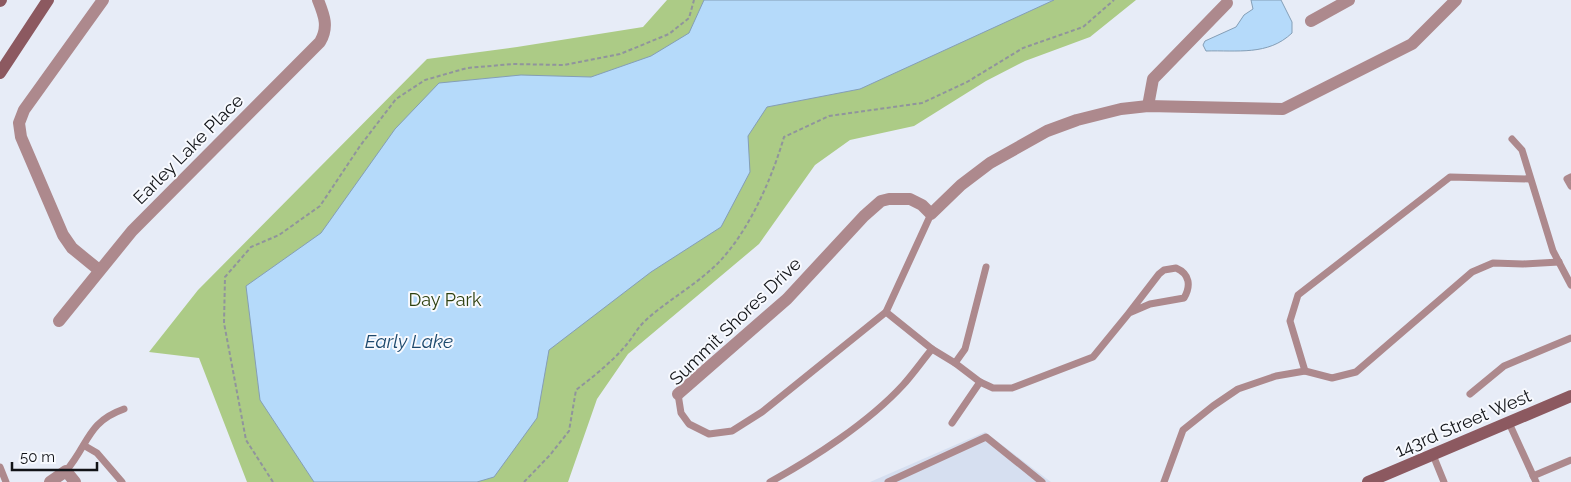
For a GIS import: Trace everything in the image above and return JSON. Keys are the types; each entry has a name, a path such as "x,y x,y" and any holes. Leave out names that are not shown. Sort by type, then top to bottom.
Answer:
{"street":[{"path":"2,67 48,0"},
{"path":"99,270 72,248 63,235 21,137 19,124 24,110 103,0"},
{"name":"Earley Lake Place","path":"59,321 132,230 320,42 324,34 326,22 318,0"},
{"path":"1311,21 1349,0"},
{"name":"Summit Shores Drive","path":"678,394 787,299 864,216 881,202 889,199 910,199 922,205 931,214 961,185 990,163 1047,131 1105,112 1148,106 1283,109 1412,44 1456,0"},
{"path":"1148,106 1152,79 1227,3"},
{"name":"143rd Street West","path":"1368,482 1571,396"},
{"path":"50,482 66,471 75,482"}],"lane":[{"path":"1512,139 1522,150 1553,251 1571,285"},
{"path":"1306,370 1290,321 1298,295 1450,177 1530,179"},
{"path":"1571,177 1567,179 1571,186"},
{"name":"Summit Shores Drive","path":"678,394 681,413 695,428 716,435 732,431 762,412 886,312 931,214"},
{"path":"1164,482 1183,430 1238,389 1276,376 1306,370 1332,378 1356,372 1472,272 1493,262 1523,264 1559,262"},
{"path":"955,363 965,349 986,267"},
{"path":"886,312 932,349 980,382 993,388 1012,388 1093,357 1129,312 1164,270 1176,268 1187,276 1189,284 1184,298 1150,304 1129,312"},
{"path":"1470,394 1504,366 1571,338"},
{"path":"770,482 794,469 856,426 903,386 932,349"},
{"path":"952,423 980,382"},
{"path":"66,471 85,446 100,420 124,409"},
{"path":"1510,423 1534,479 1571,460"},
{"path":"888,482 986,437 1042,482"},
{"path":"85,446 97,453 122,482"},
{"path":"1432,455 1444,482"},
{"path":"0,467 6,482"}],"path":[{"path":"273,482 246,440 224,323 225,277 250,247 280,235 320,206 360,146 396,99 425,80 467,68 513,64 564,65 620,54 669,34 689,18 694,0"},
{"path":"524,482 550,455 569,431 576,390 603,368 627,344 645,320 680,296 720,261 742,231 774,171 784,137 829,116 922,103 967,82 1023,48 1083,27 1114,0"}],"shaded area":[{"path":"985,432 1051,482 870,482"}],"green space":[{"name":"Early Lake","path":"667,0 1136,0 1090,37 1025,61 986,81 914,126 850,140 815,165 759,244 628,354 597,399 568,482 247,482 199,358 149,352 198,290 427,59 643,27"}],"water":[{"name":"Early Lake","path":"704,0 1054,0 860,89 767,107 748,136 750,172 721,227 651,272 549,350 537,418 494,477 477,482 314,482 260,400 246,286 321,233 395,129 439,83 521,75 591,77 651,56 689,33"},
{"path":"1251,0 1281,0 1292,22 1292,33 1283,40 1262,49 1206,51 1203,45 1205,41 1236,27 1244,15 1253,9"}],"park label":[{"name":"Day Park","path":"445,299"}]}
